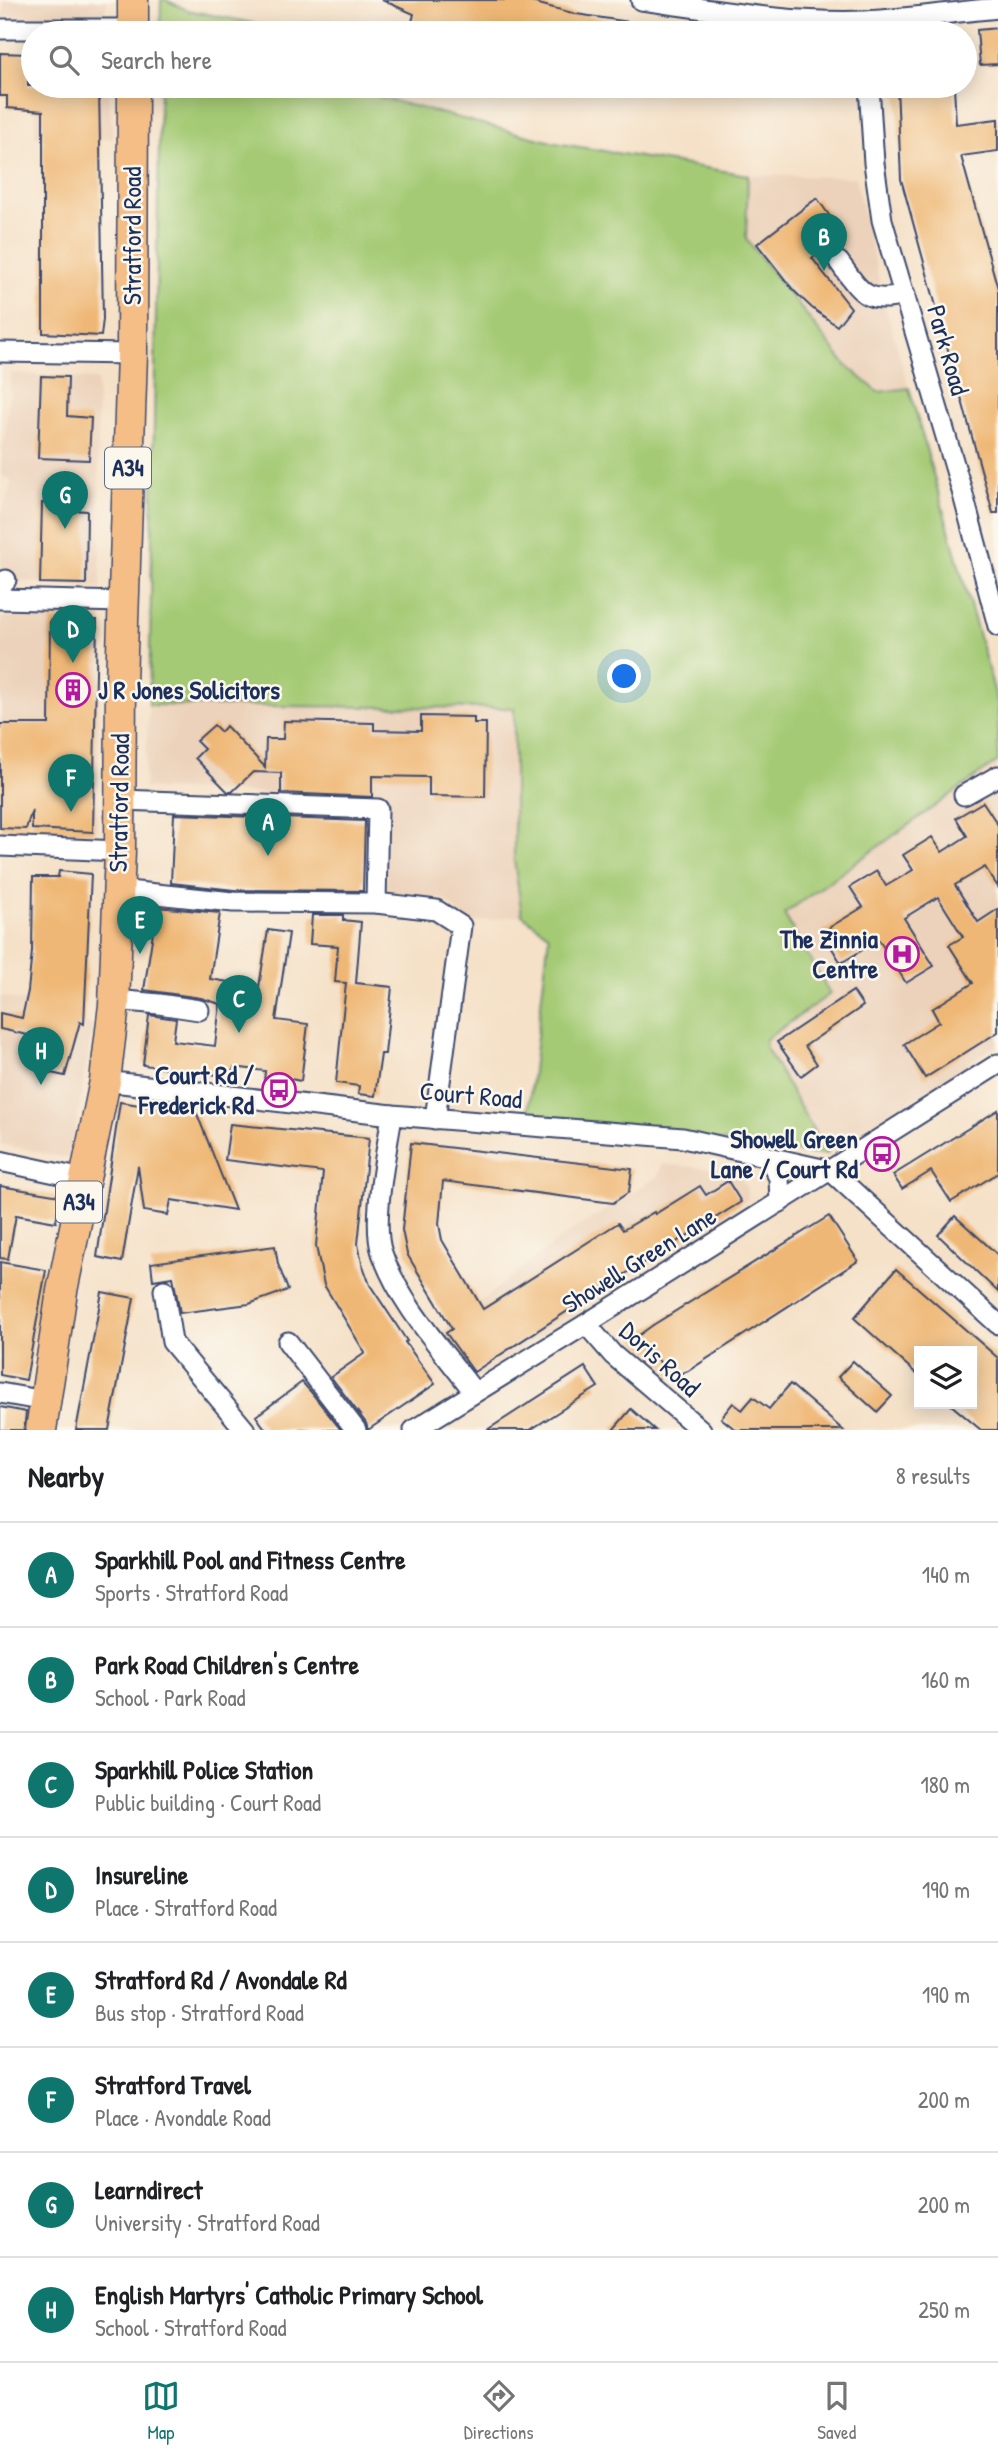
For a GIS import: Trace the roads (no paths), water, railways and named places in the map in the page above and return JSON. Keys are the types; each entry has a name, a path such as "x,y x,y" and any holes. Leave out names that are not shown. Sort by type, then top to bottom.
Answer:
{"highway":[{"name":"Stratford Road","path":"43,1416 62,1291 104,1081 115,1000 123,602 132,354 133,98"}],"street":[{"path":"641,0 800,21"},
{"path":"907,21 998,8"},
{"path":"0,29 21,28"},
{"name":"Park Road","path":"870,98 877,191 882,220 962,491 998,626"},
{"path":"839,262 857,286 870,296 883,300 905,295"},
{"path":"0,352 132,354"},
{"path":"2,588 123,602"},
{"path":"964,795 998,776"},
{"path":"120,800 378,809 376,903"},
{"path":"0,846 120,850"},
{"path":"118,890 233,902 376,903 436,910 461,926 435,1119"},
{"path":"115,1000 199,1010"},
{"name":"Showell Green Lane","path":"414,1430 998,1064"},
{"name":"Court Road","path":"104,1081 392,1115 683,1139 831,1171"},
{"path":"392,1115 379,1209 382,1252 403,1296 474,1392"},
{"path":"769,1158 779,1178 780,1202"},
{"path":"0,1161 83,1179"},
{"path":"831,1171 998,1324"},
{"path":"164,1290 172,1342 245,1430"},
{"name":"Doris Road","path":"586,1324 613,1355 701,1430"},
{"path":"288,1342 356,1430"},
{"path":"0,1393 43,1416"}],"place":[{"name":"Park Road Children's Centre","path":"824,271"},
{"name":"Learndirect","path":"65,529"},
{"name":"Insureline","path":"73,663"},
{"name":"J R Jones Solicitors","path":"73,690"},
{"name":"Stratford Travel","path":"71,812"},
{"name":"Sparkhill Pool and Fitness Centre","path":"268,856"},
{"name":"Stratford Rd / Avondale Rd","path":"140,954"},
{"name":"The Zinnia Centre","path":"902,954"},
{"name":"Sparkhill Police Station","path":"239,1033"},
{"name":"English Martyrs' Catholic Primary School","path":"41,1085"},
{"name":"Court Rd / Frederick Rd","path":"279,1090"},
{"name":"Showell Green Lane / Court Rd","path":"882,1154"}]}
